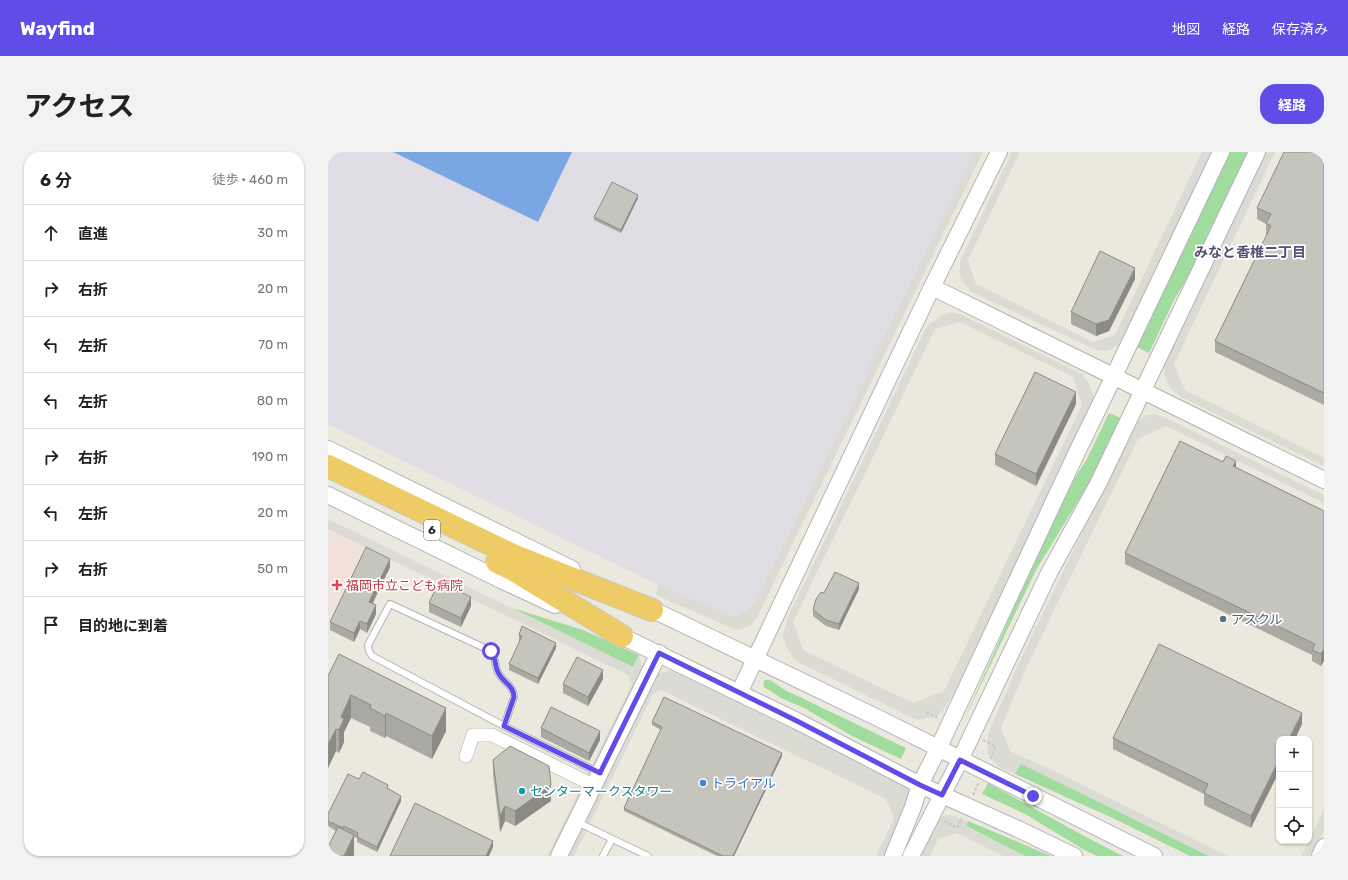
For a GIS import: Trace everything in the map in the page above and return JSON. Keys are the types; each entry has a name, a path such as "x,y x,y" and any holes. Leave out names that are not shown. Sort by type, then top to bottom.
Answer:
{"highway":[{"name":"6","path":"328,466 354,486 514,563"},
{"name":"6","path":"328,480 354,486"},
{"path":"514,563 652,610"},
{"path":"514,563 622,636"}],"street":[{"path":"739,693 754,658 932,287 999,152"},
{"path":"893,856 913,807 920,785 1077,452 1221,152"},
{"path":"911,856 960,760 1049,573 1098,484 1257,152"},
{"path":"932,287 1114,376 1142,392 1324,480"},
{"path":"328,449 521,543 652,610 754,658 1154,856"},
{"path":"328,495 503,581 659,653 797,721 920,785 1074,856"},
{"path":"559,856 659,653"},
{"path":"492,735 597,779"},
{"path":"1320,856 1324,847"}],"lane":[{"path":"504,726 514,693 513,689 498,674 495,656 491,651 390,604 368,645 372,656 504,726 597,779"},
{"path":"575,822 648,856"},
{"path":"603,856 612,839"}],"shaded area":[{"path":"328,152 393,152 538,222 572,152 975,152 755,604 736,617 658,585 328,424"},
{"path":"974,152 983,152 757,617 751,625 736,630 656,595 658,585 736,617 755,604"},
{"path":"1012,152 1020,152 968,260 976,284 1093,342 1115,335 1202,152 1214,152 1122,343 1110,350 1096,350 972,292 960,277 960,261"},
{"path":"1264,152 1275,152 1174,364 1185,390 1324,458 1324,466 1181,397 1171,389 1164,375 1165,359"},
{"path":"953,312 962,315 1082,374 1090,385 1093,400 1091,408 953,695 943,711 936,717 917,720 798,662 793,658 786,646 783,636 787,619 927,326 944,314","holes":["960,322 1073,377 1082,405 944,691 913,703 803,650 793,622 935,329"]},
{"path":"1148,415 1159,415 1164,417 1324,495 1324,503 1166,426 1138,439 1026,668 1001,728 1010,751 1228,856 1209,856 1021,764 1015,774 1000,768 988,754 988,735 1018,665 1132,429 1138,421"},
{"path":"328,519 633,667 639,655 642,669 554,856 547,856 633,682 628,681 628,675 328,529"},
{"name":"福岡市立こども病院","path":"328,529 364,546 328,619"},
{"path":"671,670 904,783 911,790 914,801 887,856 876,856 894,819 886,799 661,690 653,694 574,856 566,856 657,674"},
{"path":"1324,809 1324,830 1311,856 1301,856 1307,844 1312,844 1312,834"},
{"path":"951,815 968,821 966,827 1025,856 1003,856 957,833 938,839 930,856 916,856 933,823 941,816"}],"green space":[{"path":"1230,152 1248,152 1193,268 1174,300 1149,353 1137,347"},
{"path":"1109,413 1121,418 1091,480 1036,570 963,722 1031,567 1065,494 1087,459"},
{"path":"512,608 583,630 639,655 633,667"},
{"path":"765,680 770,680 785,690 906,748 901,759 852,736 804,708 781,698 764,687 763,683"},
{"path":"1021,763 1209,856 1190,856 1117,820 1015,774"},
{"path":"988,783 1123,856 1097,856 1081,848 1025,814 982,794"},
{"path":"968,821 1051,856 1025,856 966,826"}],"water":[{"path":"393,152 572,152 538,222"}],"building":[{"path":"1284,152 1324,152 1324,393 1215,341 1271,226 1266,223 1271,214 1257,208"},
{"path":"612,182 638,195 621,230 594,217"},
{"path":"1100,251 1135,268 1109,320 1096,324 1071,312"},
{"path":"1035,372 1076,392 1036,474 995,454"},
{"path":"1180,441 1223,462 1226,456 1236,461 1233,466 1324,511 1324,649 1321,654 1312,650 1315,644 1125,553"},
{"path":"366,547 390,559 369,602 376,605 367,624 360,621 354,633 330,622"},
{"path":"835,572 859,583 839,624 826,620 813,610 816,599 821,592 824,593"},
{"path":"439,582 471,597 461,618 429,603"},
{"path":"522,626 556,643 538,678 509,664 522,636 519,635"},
{"path":"1159,644 1302,713 1290,736 1276,736 1276,766 1251,816 1204,793 1208,784 1113,738"},
{"path":"339,654 446,708 432,736 386,713 385,716 370,708 371,705 351,695 341,717 344,719 339,730 336,729 328,745 328,676"},
{"path":"577,657 603,670 588,697 563,684"},
{"name":"トライアル","path":"664,697 782,753 733,856 723,856 624,808 662,727 652,722"},
{"path":"551,707 600,731 589,753 541,728"},
{"name":"センターマークスタワー","path":"510,746 549,766 551,785 515,811 505,806 500,816 493,760"},
{"path":"363,772 388,785 387,788 401,796 377,847 357,837 358,833 344,826 343,828 328,821 328,814 348,774 359,779"},
{"path":"415,803 493,841 486,856 390,856"},
{"path":"338,827 354,835 344,856 328,856 328,847"}],"place":[{"name":"福岡市立こども病院","path":"337,585"},
{"name":"アスクル","path":"1223,619"},
{"name":"トライアル","path":"703,783"},
{"name":"センターマークスタワー","path":"522,791"}],"district":[{"name":"みなと香椎二丁目","path":"1250,252"}],"route":[{"path":"491,651 495,656 498,674 513,689 514,693 504,726 600,773 659,653 942,795 960,760 1033,796"}]}
